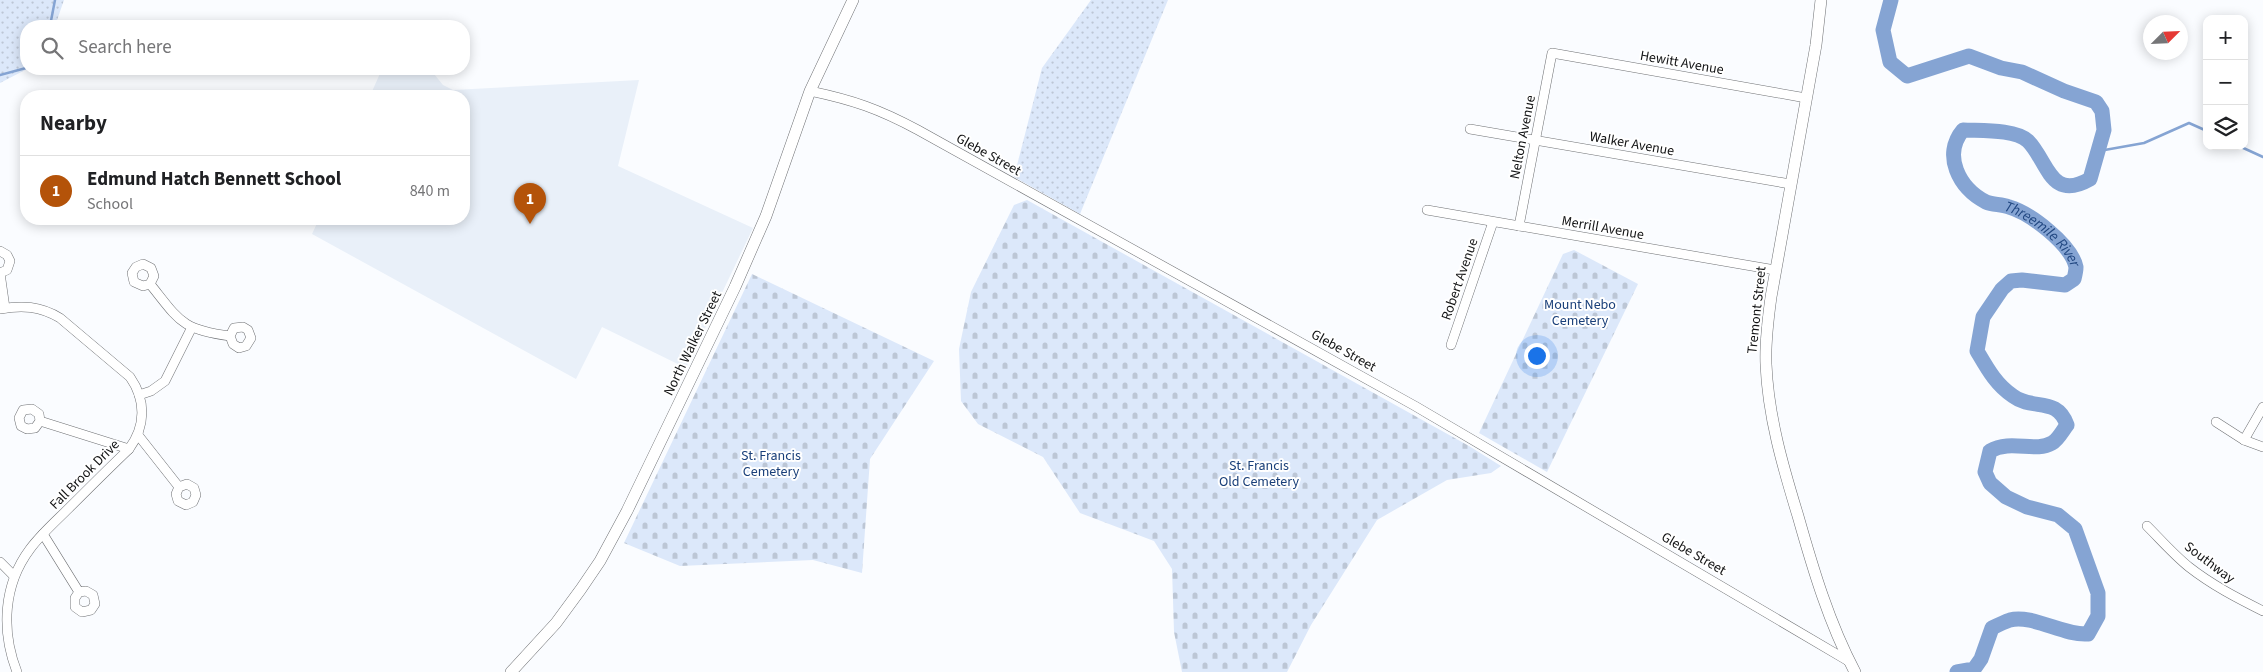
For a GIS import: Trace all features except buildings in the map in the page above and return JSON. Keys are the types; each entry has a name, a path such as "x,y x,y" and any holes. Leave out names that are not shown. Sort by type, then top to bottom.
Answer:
{"main road":[{"name":"North Walker Street","path":"511,672 556,623 581,589 600,561 627,511 746,263 766,216 810,91 852,0"},
{"name":"Tremont Street","path":"1821,0 1816,45 1776,270 1766,345 1768,388 1788,484 1833,625 1853,667"}],"street":[{"name":"Hewitt Avenue","path":"1552,53 1806,98"},
{"name":"Nelton Avenue","path":"1519,226 1552,53"},
{"name":"Glebe Street","path":"810,91 856,101 882,111 918,130 1415,406 1853,667"},
{"name":"Walker Avenue","path":"1470,129 1790,184"},
{"name":"Merrill Avenue","path":"1426,210 1776,270"},
{"name":"Robert Avenue","path":"1451,345 1493,222"},
{"path":"0,251 7,255 10,261 8,268 0,273 3,308"},
{"path":"150,284 174,314 191,329 230,336"},
{"name":"Fall Brook Drive","path":"3,308 21,306 39,308 60,318 125,372 134,383 140,395 142,418 138,435 129,449 42,534 24,556 14,576 8,598 6,618 8,641 18,672"},
{"path":"140,395 151,391 165,381 191,329"},
{"path":"2244,440 2263,407"},
{"path":"40,421 129,449"},
{"path":"2216,422 2244,440 2263,447"},
{"path":"138,435 179,487"},
{"name":"Southway","path":"2147,526 2199,575 2230,595 2262,608"},
{"path":"42,534 79,592"},
{"path":"0,562 14,576"}],"shaded area":[{"path":"379,75 435,75 443,85 453,90 373,90"},
{"path":"639,80 618,166 753,228 686,368 602,327 576,379 312,234 316,225 470,225 470,90 453,90"}],"green space":[{"path":"0,0 64,0 57,20 20,20 20,73 0,83"},
{"path":"1091,0 1168,0 1080,214 1014,177 1042,68"},
{"name":"St. Francis Old Cemetery","path":"1027,200 1469,446 1501,466 1491,473 1447,480 1377,520 1311,625 1287,672 1182,672 1174,632 1172,569 1154,541 1080,513 1043,457 978,424 961,401 959,349 971,292 1014,205"},
{"name":"Mount Nebo Cemetery","path":"1574,250 1638,284 1547,472 1479,433 1563,254"},
{"name":"St. Francis Cemetery","path":"752,274 934,361 870,459 862,573 813,560 680,566 624,543"}],"waterway":[{"path":"51,20 55,0"},
{"name":"Threemile River","path":"1891,0 1883,30 1890,62 1907,76 1969,56 2001,68 2022,72 2064,91 2096,102 2102,111 2104,130 2090,179 2077,185 2066,186 2058,182 2028,141 2015,134 1997,131 1963,130 1954,150 1956,170 1961,180 1976,196 1991,204 2018,210 2038,223 2058,239 2073,258 2076,267 2074,279 2065,285 2022,280 2011,281 2002,289 1983,317 1977,351 1988,370 2007,392 2028,403 2044,405 2057,410 2063,416 2067,425 2056,440 2045,446 2006,446 1990,451 1985,472 1990,483 2006,497 2027,507 2058,515 2075,529 2098,593 2098,616 2088,634 2069,632 2028,620 2010,620 1992,628 1981,659 1974,669 1957,672"},
{"path":"0,75 20,70"},
{"path":"2099,151 2144,143 2189,123 2203,129"},
{"path":"2248,150 2263,157"}],"place":[{"name":"Edmund Hatch Bennett School","path":"530,224"}]}
